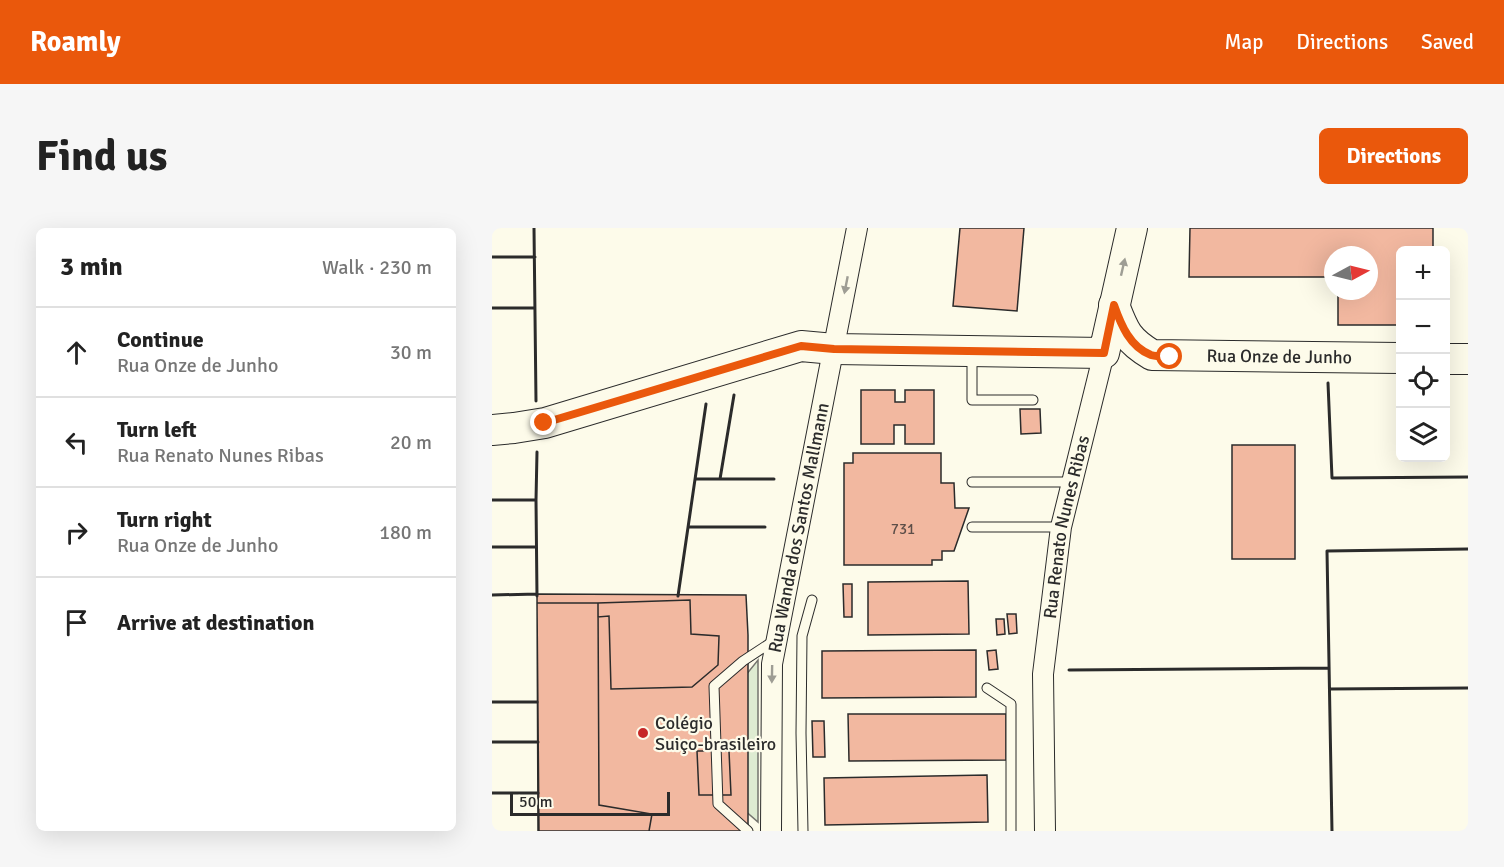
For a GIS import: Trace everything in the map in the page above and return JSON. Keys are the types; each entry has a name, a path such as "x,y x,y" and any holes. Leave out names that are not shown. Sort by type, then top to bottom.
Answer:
{"main road":[{"name":"Rua Renato Nunes Ribas","path":"1104,353 1132,228"},
{"name":"Rua Onze de Junho","path":"1114,305 1124,330 1136,346 1152,355 1396,358"},
{"path":"492,430 544,423 801,346 834,349 1104,353"},
{"path":"1450,359 1468,359"}],"street":[{"name":"Rua Wanda dos Santos Mallmann","path":"771,831 772,664 857,228"},
{"name":"Rua Renato Nunes Ribas","path":"1045,831 1043,674 1060,527 1104,353"}],"lane":[{"path":"972,351 972,400 1033,400"},
{"path":"972,482 1071,482"},
{"path":"972,527 1060,527"},
{"path":"803,831 802,636 812,600"},
{"path":"748,831 718,804 714,686 742,661 777,639"},
{"path":"987,688 1011,704 1011,831"}],"green space":[{"path":"758,660 758,822 735,802 733,691"}],"building":[{"path":"960,228 1024,228 1017,311 953,306"},
{"path":"1190,228 1433,228 1433,246 1396,246 1396,325 1338,325 1338,300 1378,300 1378,246 1324,246 1324,277 1189,277"},
{"path":"861,390 895,390 895,402 905,402 905,390 934,390 934,444 905,444 905,425 894,425 894,444 861,444"},
{"path":"1020,409 1040,409 1041,433 1021,434"},
{"path":"1232,445 1295,445 1295,559 1232,559"},
{"path":"853,453 941,453 941,483 954,483 955,508 969,508 954,551 942,551 942,560 932,560 932,565 844,565 844,463 853,463"},
{"path":"968,581 969,634 868,635 868,582"},
{"path":"843,584 852,584 852,617 844,617"},
{"name":"Colégio Suiço-brasileiro","path":"537,594 746,595 748,831 538,831"},
{"path":"690,600 691,634 719,636 718,665 692,687 611,689 609,616 598,617 598,603"},
{"path":"537,603 598,603 599,805 652,814 649,831 539,831"},
{"path":"1007,614 1016,614 1017,633 1009,634"},
{"path":"996,619 1004,619 1005,634 997,635"},
{"path":"976,650 976,697 822,698 822,651"},
{"path":"996,650 998,669 989,670 987,651"},
{"path":"848,714 1006,714 1006,760 849,761"},
{"path":"812,721 824,721 825,757 813,757"},
{"path":"697,751 729,751 731,795 699,795"},
{"path":"987,775 988,822 825,825 824,778"}],"wall":[{"path":"534,228 536,401"},
{"path":"492,257 535,257"},
{"path":"492,308 535,308"},
{"path":"1328,383 1332,478 1468,477"},
{"path":"720,479 734,395"},
{"path":"678,596 706,404"},
{"path":"537,452 537,596"},
{"path":"695,479 774,479"},
{"path":"492,500 536,500"},
{"path":"688,527 765,527"},
{"path":"492,547 536,547"},
{"path":"1332,831 1327,551 1468,549"},
{"path":"492,595 537,594"},
{"path":"1069,670 1329,668"},
{"path":"1330,689 1468,688"},
{"path":"492,702 537,702"},
{"path":"492,742 538,742"},
{"path":"492,793 538,793"}],"place":[{"name":"Colégio Suiço-brasileiro","path":"643,733"}],"route":[{"path":"544,423 801,346 834,349 1104,353 1114,305 1124,330 1136,346 1152,355 1170,357"}]}
